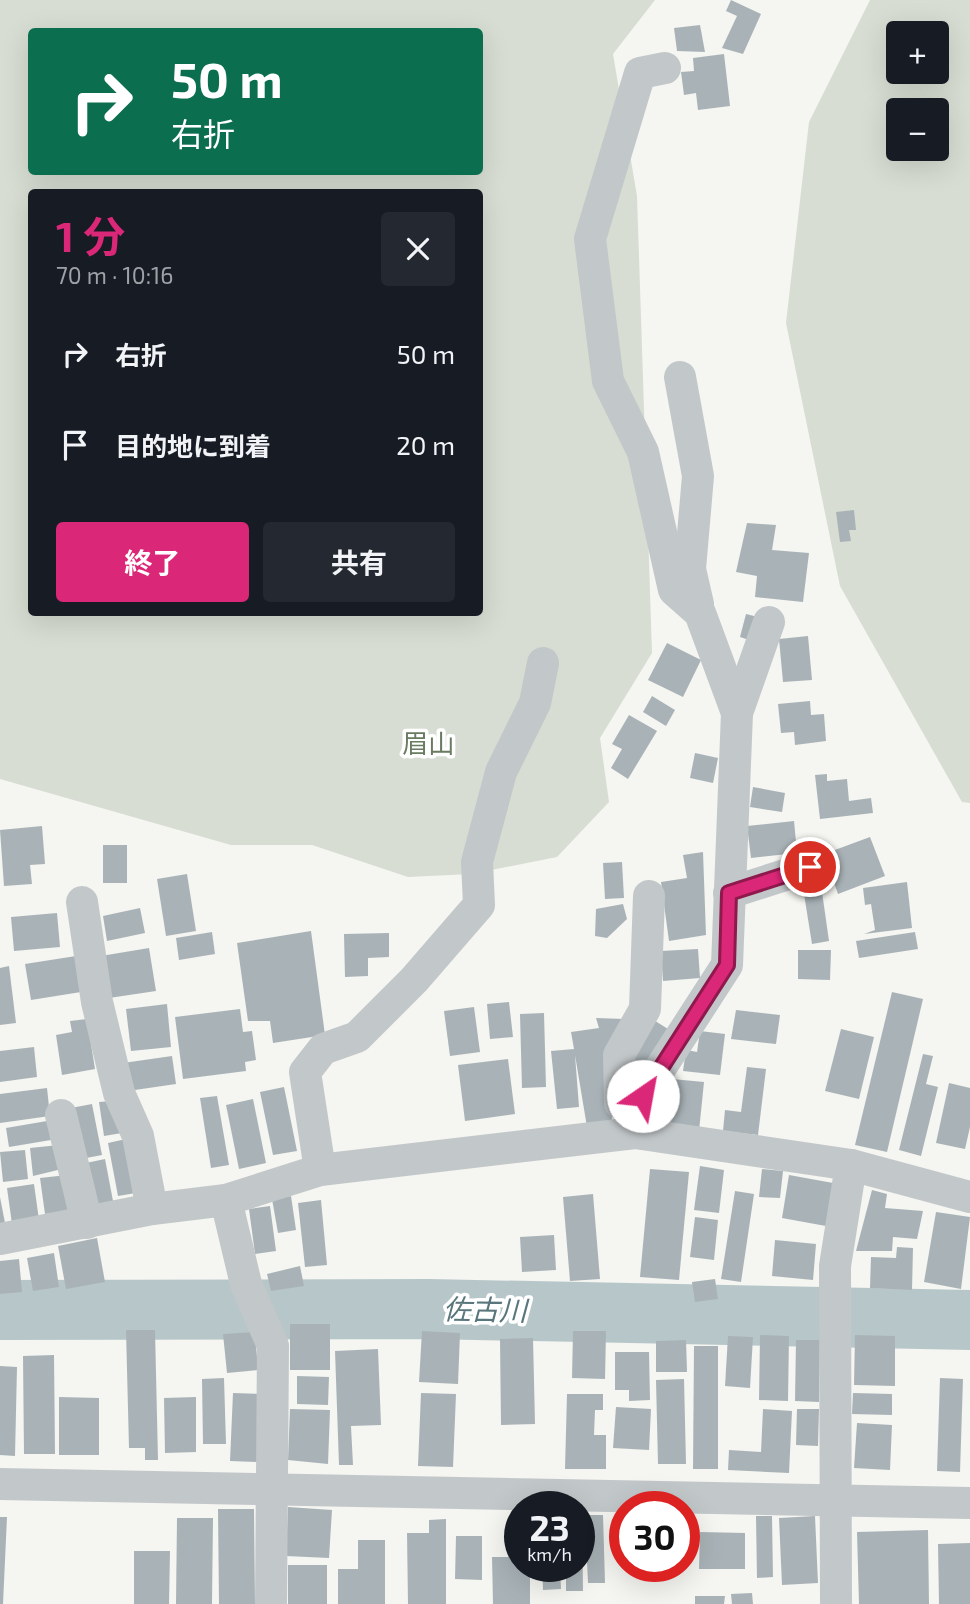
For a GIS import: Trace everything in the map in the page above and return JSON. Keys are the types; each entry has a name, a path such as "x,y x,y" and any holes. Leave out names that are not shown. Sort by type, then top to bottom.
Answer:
{"street":[{"path":"665,68 640,73 590,239 608,382 643,452 674,590 700,613"},
{"path":"680,377 698,476 690,569 700,613 737,713"},
{"path":"635,1121 727,965 737,713 769,622"},
{"path":"320,1170 305,1072 323,1049 357,1037 414,980 479,905 477,862 502,772 535,704 543,663"},
{"path":"729,893 810,867"},
{"path":"635,1121 620,1102 619,1055 645,1009 649,896"},
{"path":"82,902 97,1002 119,1093 138,1136 152,1209"},
{"path":"61,1115 87,1223"},
{"path":"0,1239 152,1209 226,1200 320,1170 635,1121 851,1165 970,1197"},
{"path":"836,1604 835,1266 851,1165"},
{"path":"226,1200 246,1284 273,1346 271,1604"},
{"path":"0,1484 970,1503"}],"green space":[{"name":"眉山","path":"0,0 655,0 613,54 637,196 652,653 600,738 609,802 557,857 471,874 408,877 312,845 231,845 0,779"},
{"path":"870,0 970,0 970,803 962,802 840,586 786,323 809,122"}],"building":[{"path":"731,0 761,14 743,54 722,48 737,16 726,11"},
{"path":"700,25 705,52 677,51 674,28"},
{"path":"724,54 730,106 698,110 696,93 684,95 681,72 694,71 693,58"},
{"path":"854,510 856,530 849,530 851,541 840,542 836,512"},
{"path":"747,523 776,525 772,550 809,553 803,602 755,597 757,576 736,572"},
{"path":"746,614 758,617 752,641 740,637"},
{"path":"808,636 812,680 783,682 779,639"},
{"path":"667,643 701,660 683,697 648,680"},
{"path":"652,696 675,710 666,726 643,712"},
{"path":"810,701 811,715 824,714 826,741 795,745 794,732 781,733 778,704"},
{"path":"629,715 657,731 628,779 611,768 622,749 612,744"},
{"path":"695,753 718,758 713,783 690,778"},
{"path":"827,774 827,781 847,779 849,801 871,798 873,813 820,819 815,775"},
{"path":"753,787 785,793 782,812 750,807"},
{"path":"794,821 797,853 751,858 747,826"},
{"path":"42,826 45,864 30,865 32,884 4,886 0,830"},
{"path":"870,837 885,876 838,894 824,854"},
{"path":"103,845 127,845 127,883 103,883"},
{"path":"703,852 706,935 669,941 661,882 687,878 683,855"},
{"path":"622,862 624,898 605,899 603,863"},
{"path":"187,874 196,931 166,936 157,879"},
{"path":"907,882 912,928 864,934 875,930 871,904 865,905 863,888"},
{"path":"822,892 829,941 812,944 804,894"},
{"path":"623,904 627,919 607,938 595,936 596,909"},
{"path":"140,908 145,933 107,941 103,916"},
{"path":"57,913 60,947 14,951 11,917"},
{"path":"311,931 325,1035 273,1043 270,1021 248,1021 237,943"},
{"path":"212,932 215,954 179,960 176,938"},
{"path":"915,932 918,949 859,958 856,941"},
{"path":"389,933 389,957 368,958 368,976 345,977 344,934"},
{"path":"149,948 156,991 109,998 101,956"},
{"path":"698,949 700,978 663,981 661,951"},
{"path":"798,950 831,950 830,980 798,979"},
{"path":"76,956 81,992 31,1000 25,964"},
{"path":"9,966 16,1023 0,1025 0,968"},
{"path":"892,992 923,999 887,1152 855,1145"},
{"path":"509,1002 513,1037 490,1039 487,1004"},
{"path":"167,1004 171,1047 131,1051 126,1009"},
{"path":"474,1007 480,1052 450,1056 444,1011"},
{"path":"240,1009 243,1032 252,1031 256,1060 245,1062 246,1071 183,1079 175,1017"},
{"path":"736,1010 780,1015 776,1044 731,1039"},
{"path":"544,1013 546,1087 522,1088 520,1014"},
{"path":"596,1018 625,1019 609,1044 612,1122 587,1127 575,1055 579,1107 557,1109 551,1051 574,1049 571,1032 599,1028"},
{"path":"87,1019 95,1069 62,1075 56,1035 72,1032 70,1021"},
{"path":"652,1019 668,1029 640,1086 625,1083 628,1057"},
{"path":"841,1029 874,1037 859,1099 825,1091"},
{"path":"700,1031 725,1034 720,1075 683,1071 686,1050 697,1052"},
{"path":"34,1047 37,1077 0,1082 0,1051"},
{"path":"923,1054 933,1056 926,1084 938,1087 921,1156 899,1150"},
{"path":"172,1056 176,1084 128,1091 123,1063"},
{"path":"508,1059 515,1114 465,1121 458,1065"},
{"path":"747,1067 766,1069 758,1135 723,1131 725,1110 741,1112"},
{"path":"672,1079 704,1082 699,1131 667,1128"},
{"path":"949,1083 970,1088 970,1127 965,1149 936,1143"},
{"path":"284,1087 297,1151 273,1155 260,1092"},
{"path":"47,1088 50,1116 0,1123 0,1094"},
{"path":"217,1096 229,1165 211,1168 200,1098"},
{"path":"253,1099 266,1163 239,1169 226,1105"},
{"path":"112,1101 122,1133 104,1136 99,1102"},
{"path":"92,1104 102,1155 81,1159 71,1108"},
{"path":"47,1121 51,1140 9,1147 6,1128"},
{"path":"126,1139 136,1193 118,1196 108,1143"},
{"path":"59,1145 62,1169 33,1176 30,1148"},
{"path":"25,1150 28,1179 3,1182 0,1152"},
{"path":"105,1159 113,1201 93,1205 86,1163"},
{"path":"700,1166 724,1170 719,1213 694,1210"},
{"path":"650,1169 689,1172 679,1280 640,1277"},
{"path":"762,1169 783,1171 780,1198 759,1197"},
{"path":"67,1175 71,1211 45,1214 40,1178"},
{"path":"789,1175 833,1183 826,1226 782,1218"},
{"path":"34,1184 39,1220 12,1224 7,1188"},
{"path":"872,1190 887,1194 885,1208 923,1211 917,1239 893,1237 892,1251 856,1251"},
{"path":"735,1191 754,1194 741,1282 721,1279"},
{"path":"593,1194 600,1279 570,1281 563,1197"},
{"path":"291,1196 296,1230 278,1233 272,1199"},
{"path":"0,1197 5,1223 0,1224"},
{"path":"321,1200 327,1265 305,1267 298,1203"},
{"path":"270,1206 276,1251 255,1254 249,1209"},
{"path":"936,1212 970,1217 961,1289 924,1282"},
{"path":"695,1217 718,1220 714,1260 690,1257"},
{"path":"554,1235 556,1270 522,1272 520,1237"},
{"path":"97,1238 105,1282 66,1289 58,1246"},
{"path":"775,1240 816,1244 813,1280 772,1276"},
{"path":"897,1247 913,1248 912,1290 870,1288 871,1257 896,1258"},
{"path":"54,1253 59,1287 33,1291 27,1258"},
{"path":"19,1259 22,1292 0,1294 0,1261"},
{"path":"300,1266 304,1286 271,1291 267,1274"},
{"path":"715,1279 718,1299 695,1302 692,1282"},
{"path":"290,1324 330,1324 330,1370 290,1370"},
{"path":"126,1330 155,1330 158,1460 145,1460 145,1448 129,1448"},
{"path":"422,1331 460,1333 458,1384 419,1382"},
{"path":"573,1331 606,1331 605,1379 572,1378"},
{"path":"255,1332 258,1370 227,1373 223,1334"},
{"path":"760,1335 789,1336 788,1401 759,1400"},
{"path":"855,1335 895,1336 895,1386 854,1385"},
{"path":"728,1336 753,1337 750,1388 725,1386"},
{"path":"533,1338 535,1424 501,1425 500,1339"},
{"path":"686,1340 687,1372 656,1372 656,1341"},
{"path":"796,1340 820,1340 819,1402 795,1401"},
{"path":"694,1346 718,1346 718,1469 693,1469"},
{"path":"378,1349 381,1425 351,1426 353,1465 339,1465 335,1351"},
{"path":"615,1352 649,1352 650,1400 629,1401 629,1390 615,1390"},
{"path":"54,1355 55,1454 24,1454 23,1356"},
{"path":"0,1366 17,1367 15,1456 0,1455"},
{"path":"297,1376 329,1377 328,1405 297,1404"},
{"path":"224,1378 226,1444 203,1444 202,1379"},
{"path":"940,1378 963,1379 960,1472 937,1471"},
{"path":"684,1379 686,1464 658,1464 656,1380"},
{"path":"233,1393 260,1394 257,1462 230,1461"},
{"path":"421,1393 456,1394 453,1467 418,1466"},
{"path":"853,1393 892,1394 892,1415 852,1414"},
{"path":"567,1394 603,1394 603,1410 595,1410 594,1435 606,1435 606,1469 565,1469"},
{"path":"59,1397 99,1398 99,1455 59,1455"},
{"path":"196,1397 196,1452 165,1453 164,1398"},
{"path":"616,1407 651,1409 649,1450 613,1448"},
{"path":"290,1409 330,1410 328,1464 288,1460"},
{"path":"763,1409 792,1411 789,1473 728,1470 729,1450 761,1452"},
{"path":"797,1409 819,1409 818,1446 796,1445"},
{"path":"857,1423 892,1425 890,1470 854,1468"},
{"path":"288,1507 332,1510 329,1558 286,1556"},
{"path":"218,1509 254,1509 255,1604 219,1604"},
{"path":"595,1515 603,1515 605,1583 588,1583 595,1582"},
{"path":"756,1516 772,1516 773,1577 757,1578"},
{"path":"815,1516 818,1583 782,1585 779,1518"},
{"path":"0,1517 7,1517 3,1604 0,1604"},
{"path":"177,1518 213,1518 212,1604 176,1604"},
{"path":"446,1519 446,1604 408,1604 407,1533 429,1533 429,1520"},
{"path":"928,1530 929,1604 859,1604 857,1532"},
{"path":"700,1532 745,1533 745,1569 700,1569"},
{"path":"456,1536 482,1536 482,1580 455,1579"},
{"path":"358,1540 385,1540 385,1604 338,1604 338,1569 358,1569"},
{"path":"970,1543 970,1604 939,1604 938,1544"},
{"path":"134,1551 170,1551 169,1604 134,1604"},
{"path":"492,1557 504,1557 504,1582 530,1582 530,1604 493,1604"},
{"path":"288,1565 327,1565 327,1604 288,1604"},
{"path":"543,1582 561,1582 561,1589 543,1590"},
{"path":"566,1582 583,1582 583,1591 566,1591"},
{"path":"752,1593 753,1604 732,1604 731,1594"},
{"path":"695,1596 725,1596 724,1604 695,1604"}],"waterway":[{"name":"佐古川","path":"0,1310 429,1309 970,1320"}],"route":[{"path":"643,1096 727,965 729,893 810,867"}]}
